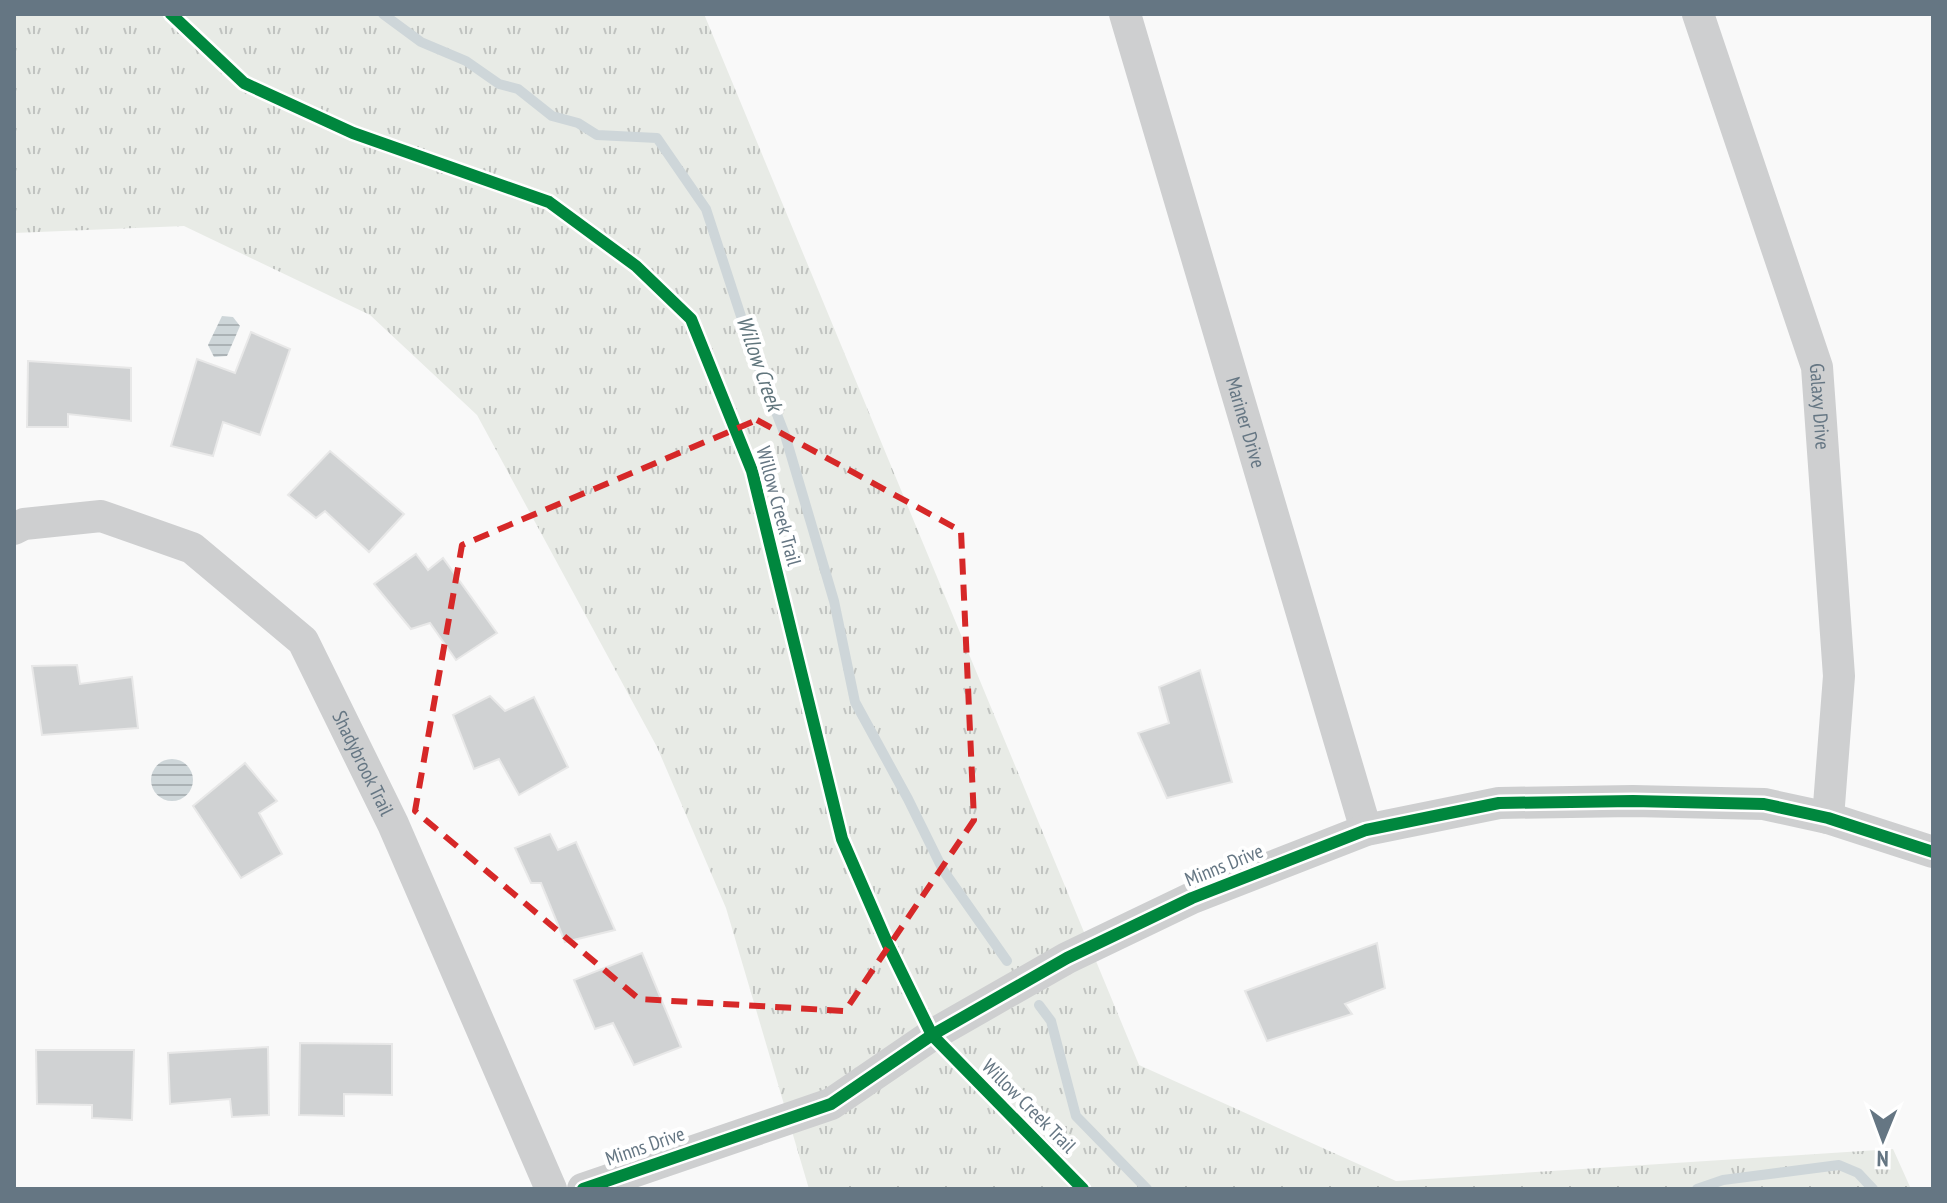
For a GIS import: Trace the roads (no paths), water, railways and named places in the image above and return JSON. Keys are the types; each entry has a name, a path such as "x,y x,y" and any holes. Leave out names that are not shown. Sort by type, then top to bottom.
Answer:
{"street":[{"name":"Mariner Drive","path":"1125,14 1366,830"},
{"name":"Galaxy Drive","path":"1698,14 1817,367 1839,676 1828,818"},
{"name":"Shadybrook Trail","path":"14,529 24,524 101,516 192,548 303,641 393,824 551,1189"},
{"name":"Minns Drive","path":"583,1189 831,1104 932,1035 1067,958 1192,898 1366,830 1499,803 1633,801 1764,804 1828,818 1933,852"}],"waterway":[{"name":"Willow Creek","path":"383,14 421,42 466,61 499,84 518,89 552,116 578,123 597,135 657,138 706,209 753,353 785,435 834,601 855,702 943,870 1007,961"},
{"name":"Willow Creek","path":"1039,1005 1051,1021 1076,1116 1147,1189"},
{"name":"Willow Creek","path":"1697,1189 1723,1180 1839,1165 1858,1173 1873,1189"}]}
